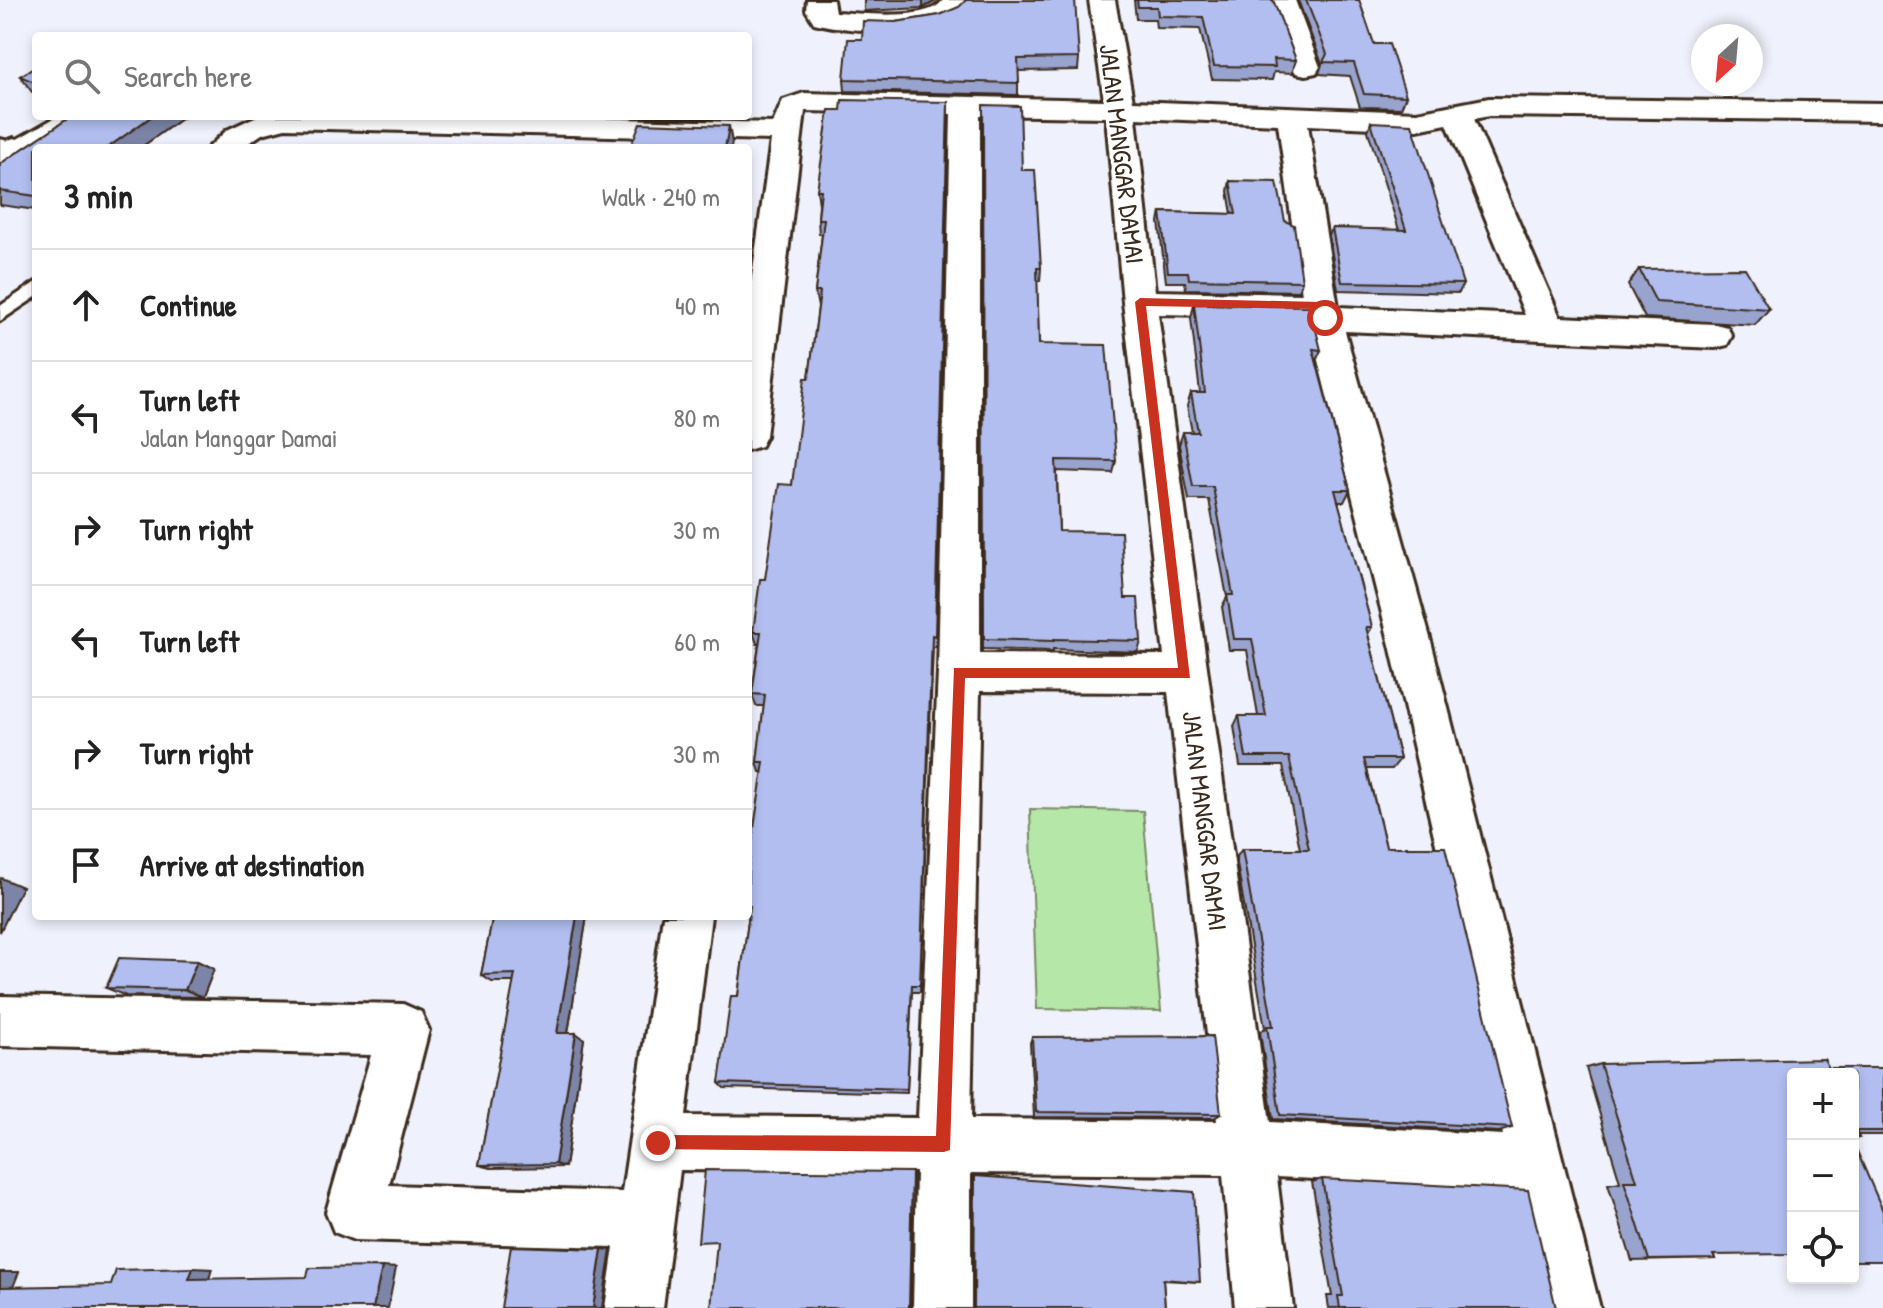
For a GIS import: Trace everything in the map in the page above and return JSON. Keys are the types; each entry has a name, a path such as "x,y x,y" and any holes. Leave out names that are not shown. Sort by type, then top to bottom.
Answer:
{"street":[{"path":"820,0 819,10 823,17 835,20 927,21 945,16 956,6 956,0"},
{"name":"JALAN MANGGAR DAMAI","path":"1102,0 1120,109 1140,302 1247,1148 1264,1308"},
{"path":"1282,0 1306,67"},
{"path":"752,404 786,132 793,106 804,102 1120,109 1417,121 1489,107 1883,112"},
{"path":"942,1308 959,672 966,106"},
{"path":"1457,113 1548,329"},
{"path":"1292,117 1323,312 1411,645 1571,1308"},
{"path":"228,144 248,128 274,120"},
{"path":"324,120 786,132"},
{"path":"1140,302 1548,329 1715,336"},
{"path":"959,672 1186,674"},
{"path":"634,1308 686,920"},
{"path":"0,1021 403,1030 354,1212 647,1220"},
{"path":"658,1143 1247,1148 1535,1164"}],"lane":[{"path":"13,151 63,120"},
{"path":"0,315 32,291"}],"green space":[{"path":"1030,809 1143,811 1161,1011 1037,1009"}],"building":[{"path":"966,0 1075,0 1079,58 1018,59 1019,83 844,79 848,39 862,39 863,21 896,22 940,15 959,7"},
{"path":"1137,0 1273,0 1296,60 1274,59 1275,67 1214,66 1203,17 1158,16 1157,7 1138,7"},
{"path":"1306,0 1359,0 1374,44 1389,44 1406,96 1364,94 1354,63 1323,62 1327,54"},
{"path":"32,69 32,81 20,76"},
{"path":"842,100 948,102 935,636 932,635 920,985 912,985 907,1089 719,1083 731,996 738,996 748,920 752,920 752,842 764,762 757,762 765,695 752,694 761,632 753,632 760,579 765,579 779,484 792,485 805,378 809,378 820,292 815,292 824,219 818,219 821,190 817,190 829,110 841,110"},
{"path":"983,105 1020,106 1022,170 1035,170 1041,268 1037,268 1039,344 1106,345 1116,461 1056,460 1059,531 1121,532 1125,598 1138,598 1141,641 984,639"},
{"path":"66,120 146,120 113,144 32,144 32,195 0,191 0,164"},
{"path":"1371,122 1412,124 1463,284 1342,282 1332,228 1406,230"},
{"path":"640,123 729,126 726,144 632,144"},
{"path":"1230,181 1277,182 1285,221 1294,225 1302,281 1189,279 1188,272 1168,272 1161,212 1236,214"},
{"path":"1745,268 1769,309 1656,302 1639,269"},
{"path":"1194,304 1310,306 1321,350 1313,349 1350,490 1335,490 1372,627 1366,627 1400,759 1364,759 1386,847 1445,847 1512,1128 1280,1115 1267,1026 1273,1026 1242,849 1309,849 1289,757 1246,757 1239,716 1266,716 1252,639 1234,639 1227,595 1233,595 1213,487 1193,487 1183,432 1198,432 1191,393 1205,393"},
{"path":"492,920 576,920 557,1033 576,1033 555,1164 479,1165 515,974 481,975"},
{"path":"119,958 197,961 185,990 106,988"},
{"path":"1212,1036 1221,1114 1036,1112 1032,1037"},
{"path":"1824,1059 1829,1068 1787,1068 1787,1254 1649,1260 1624,1181 1637,1181 1600,1064"},
{"path":"1859,1068 1883,1068 1883,1131 1859,1131"},
{"path":"1859,1156 1883,1211 1883,1261 1859,1261"},
{"path":"705,1170 912,1172 909,1308 711,1308 717,1241 698,1242"},
{"path":"975,1176 1194,1192 1200,1282 1163,1279 1165,1308 974,1308"},
{"path":"1322,1179 1528,1190 1556,1308 1340,1308 1338,1296 1343,1296"},
{"path":"511,1246 602,1249 593,1308 501,1308"},
{"path":"382,1267 373,1308 0,1308 0,1287 111,1285 116,1270 193,1268 189,1279 307,1277 309,1268"}],"route":[{"path":"658,1143 944,1144 959,672 1186,674 1140,302 1321,306 1325,318"}]}
